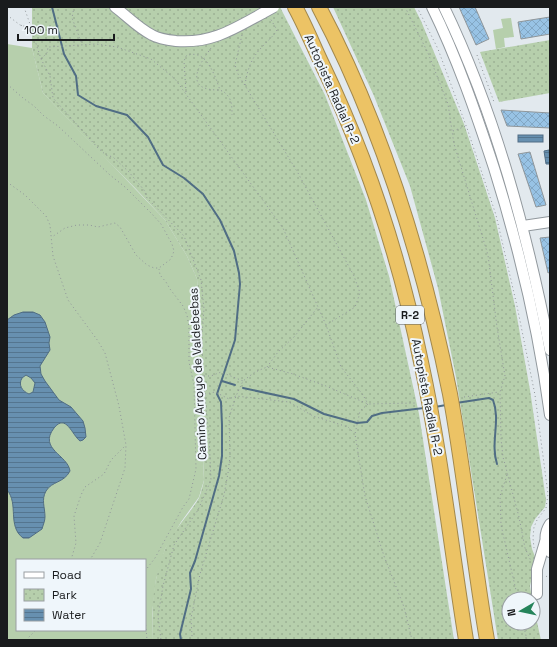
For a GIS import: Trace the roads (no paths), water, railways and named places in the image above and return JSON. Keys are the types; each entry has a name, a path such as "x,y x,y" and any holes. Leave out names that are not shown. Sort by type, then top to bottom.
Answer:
{"highway":[{"name":"Autopista Radial R-2","path":"295,7 339,98 369,174 405,293 422,362 437,443 466,640"},
{"name":"Autopista Radial R-2","path":"319,7 338,44 379,140 406,217 419,263 435,325 450,395 487,640"}],"street":[{"path":"115,7 142,29 152,35 165,40 182,41 205,40 218,36 268,11"},
{"path":"432,7 449,45 481,126 512,229 530,303 550,415"},
{"path":"444,7 491,123 523,226 550,350"},
{"path":"523,226 550,222"},
{"path":"550,524 545,535 550,552"},
{"path":"537,591 537,563 546,542"}],"water":[{"path":"518,135 543,135 543,142 518,142"},
{"path":"549,150 550,164 546,164 544,151"},
{"path":"23,312 33,312 40,315 45,322 50,337 50,350 40,366 41,374 59,400 71,407 83,421 86,437 80,441 65,424 62,423 58,424 54,428 50,435 49,441 52,447 68,465 70,471 65,478 51,485 46,491 43,501 45,518 42,529 29,538 23,538 15,527 12,502 7,490 7,320 14,315","holes":["26,375 35,383 33,392 29,394 24,391 20,383 22,378"]}],"waterway":[{"path":"52,7 64,54 76,76 78,95 96,106 127,115 148,137 163,165 184,178 203,194 220,220 234,251 239,273 240,284 235,340 217,394 221,402 222,425 222,456 219,476 195,561 190,573 191,589 180,634 181,640"},
{"path":"222,381 235,385"},
{"path":"243,388 294,399 324,414 357,423 367,422 372,416 382,413 424,408"},
{"path":"456,403 489,398 493,400 496,415 495,456 497,464"},
{"path":"435,407 446,405"}]}
